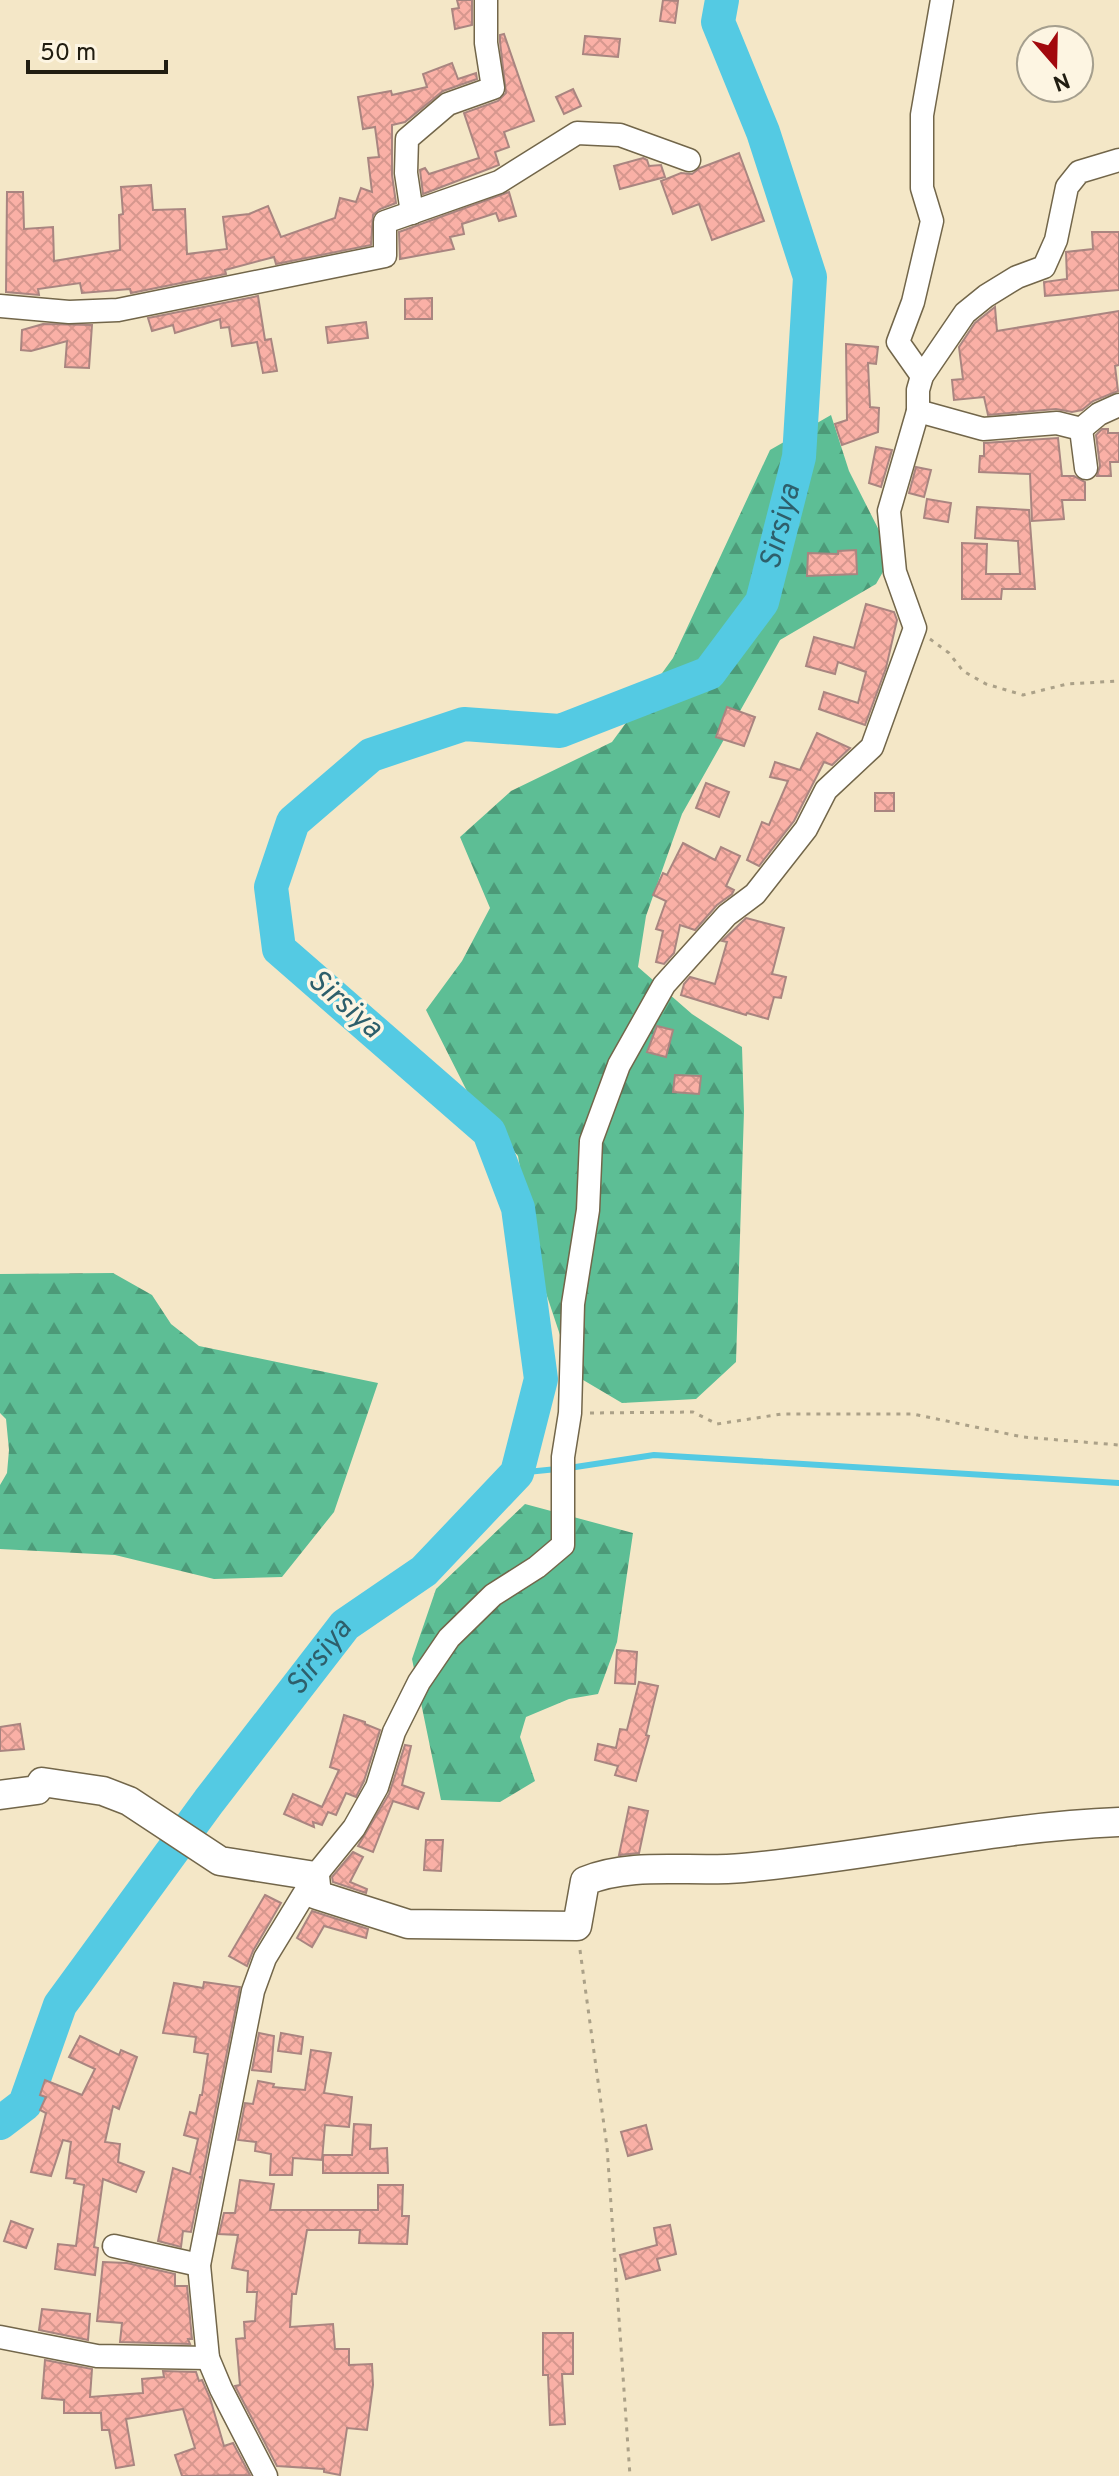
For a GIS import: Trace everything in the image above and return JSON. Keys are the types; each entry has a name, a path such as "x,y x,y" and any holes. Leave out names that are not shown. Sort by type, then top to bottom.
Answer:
{"street":[{"path":"412,213 406,173 407,139 448,104 493,88 486,43 486,0"},
{"path":"922,376 898,342 913,302 932,221 922,188 922,115 942,0"},
{"path":"0,306 69,312 118,310 385,256 385,222 499,182 577,133 620,135 689,160"},
{"path":"266,2476 208,2358 199,2265 253,1991 265,1958 315,1876 354,1828 377,1787 394,1732 419,1682 449,1638 493,1595 537,1567 563,1545 563,1465 570,1413 573,1304 588,1210 591,1141 619,1065 664,985 727,915 755,894 806,829 826,790 872,747 915,628 895,572 889,511 918,411 922,376 965,313 1017,277 1044,267 1056,240 1067,187 1079,172 1119,160"},
{"path":"1081,429 1099,414 1119,405"},
{"path":"918,411 983,429 1057,423 1081,429"},
{"path":"1081,429 1086,468"},
{"path":"0,1795 37,1790 42,1782 103,1791 129,1801 220,1861 315,1876"},
{"path":"315,1876 317,1895 408,1924 577,1926 585,1881 606,1872 742,1868 1053,1825 1119,1822"},
{"path":"114,2246 199,2265"},
{"path":"0,2337 97,2356 208,2358"}],"path":[{"path":"915,628 949,653 963,671 986,684 1023,695 1067,684 1119,681"},
{"path":"570,1413 693,1412 717,1424 782,1414 913,1414 1023,1437 1119,1445"},
{"path":"577,1926 607,2147 630,2476"}],"green space":[{"path":"831,415 849,471 892,556 876,584 780,640 682,814 646,916 638,967 692,1014 742,1047 744,1111 736,1362 696,1399 622,1403 573,1374 536,1263 518,1156 472,1101 426,1010 462,961 490,908 460,837 511,791 612,742 673,658 770,450"},
{"path":"113,1273 152,1295 171,1324 199,1346 378,1383 334,1512 282,1577 214,1579 115,1555 0,1549 0,1485 7,1473 9,1450 6,1419 0,1413 0,1274"},
{"path":"525,1504 633,1533 617,1642 598,1694 569,1699 526,1717 520,1737 535,1781 500,1802 441,1800 412,1659 436,1589"}],"building":[{"path":"457,0 472,0 472,25 455,29 452,9 459,8"},
{"path":"663,0 678,1 675,23 660,21"},
{"path":"504,34 534,121 504,132 509,147 495,152 499,165 423,194 420,170 425,168 429,174 479,158 464,113 498,101 506,93 500,42 500,35"},
{"path":"585,36 620,39 618,57 583,54"},
{"path":"452,63 458,79 476,73 477,79 443,91 405,122 392,125 392,175 396,203 373,215 371,245 276,264 274,257 225,270 226,274 131,293 130,289 82,293 80,283 38,289 39,295 6,292 7,192 23,192 24,229 53,227 54,261 120,250 119,215 123,214 121,187 151,185 153,210 185,209 187,254 227,249 223,217 249,214 268,206 281,237 335,218 340,198 356,202 361,188 372,192 368,158 379,157 375,127 363,129 358,97 391,91 392,95 427,87 423,74"},
{"path":"573,89 581,106 564,114 556,97"},
{"path":"739,153 764,221 712,240 699,204 673,214 661,181 681,173 692,174"},
{"path":"643,158 649,166 661,165 665,177 620,189 614,166"},
{"path":"509,192 516,216 499,221 496,213 462,224 464,234 450,237 454,249 400,259 399,232"},
{"path":"1092,232 1119,232 1119,290 1045,296 1044,282 1067,279 1066,252 1093,249"},
{"path":"258,296 265,340 271,339 277,371 263,373 257,342 232,346 229,327 221,328 220,319 175,333 173,325 152,331 148,318"},
{"path":"432,298 432,319 405,319 405,299"},
{"path":"995,307 997,331 1119,311 1119,365 1115,366 1118,391 1072,412 1056,409 988,415 984,397 954,400 952,380 963,379 959,347 975,323"},
{"path":"366,322 368,338 328,343 326,327"},
{"path":"43,324 92,325 89,368 65,367 67,341 31,351 21,350 22,330"},
{"path":"846,344 878,347 876,364 868,363 870,407 879,408 878,432 842,445 835,424 847,420"},
{"path":"1102,429 1108,429 1108,433 1119,433 1119,462 1110,462 1111,476 1097,476 1100,466 1096,435"},
{"path":"1058,438 1062,476 1074,476 1085,482 1085,500 1062,500 1064,519 1032,521 1030,474 979,472 984,443"},
{"path":"876,447 892,450 881,487 869,483"},
{"path":"916,467 931,470 924,497 909,493"},
{"path":"927,499 951,503 948,522 924,518"},
{"path":"977,507 1029,510 1035,589 1002,589 1001,599 962,599 962,543 987,544 986,574 1020,574 1018,541 975,538"},
{"path":"856,550 857,574 807,576 808,553 838,554 838,551"},
{"path":"866,604 894,612 897,620 886,668 865,725 819,709 824,692 858,703 866,672 838,662 835,674 806,666 814,637 854,648"},
{"path":"727,707 755,717 744,746 716,737"},
{"path":"817,733 850,748 832,765 824,762 794,821 759,866 747,860 762,822 769,825 788,781 770,777 775,762 800,770"},
{"path":"706,783 729,792 719,817 696,808"},
{"path":"875,793 894,793 894,811 875,811"},
{"path":"683,843 715,860 721,847 740,856 726,886 734,890 732,894 717,905 695,930 680,925 674,953 664,964 656,962 663,931 656,929 666,901 653,895"},
{"path":"746,918 784,928 772,974 786,977 781,998 774,997 768,1019 681,995 690,977 715,984 727,942 722,941"},
{"path":"657,1026 673,1030 666,1057 647,1052"},
{"path":"675,1075 701,1076 699,1094 673,1092"},
{"path":"617,1650 637,1652 635,1684 615,1683"},
{"path":"639,1682 658,1686 646,1735 649,1736 636,1781 615,1775 618,1766 595,1760 598,1744 616,1748 620,1729 627,1730"},
{"path":"344,1715 380,1730 356,1797 346,1793 336,1815 328,1812 322,1825 313,1822 314,1827 284,1814 293,1794 322,1807 339,1770 330,1767"},
{"path":"20,1724 24,1749 0,1751 0,1727"},
{"path":"405,1745 411,1746 402,1785 424,1793 418,1809 393,1801 373,1852 358,1846 389,1794"},
{"path":"629,1807 648,1811 639,1853 619,1855"},
{"path":"426,1840 443,1840 441,1871 424,1870"},
{"path":"353,1852 363,1857 350,1882 367,1889 366,1893 333,1882 332,1877"},
{"path":"265,1895 281,1903 247,1966 229,1956"},
{"path":"312,1911 368,1929 366,1938 324,1926 312,1947 297,1938"},
{"path":"204,1982 240,1987 202,2177 199,2177 202,2178 191,2232 183,2231 181,2247 158,2241 173,2168 190,2174 198,2139 184,2135 190,2112 196,2114 202,2095 208,2054 194,2052 196,2037 163,2033 174,1983 203,1988"},
{"path":"259,2033 274,2036 271,2072 252,2070"},
{"path":"281,2033 303,2037 301,2054 278,2051"},
{"path":"80,2036 119,2055 121,2050 137,2057 119,2109 113,2106 105,2142 120,2144 118,2162 144,2172 136,2192 103,2179 94,2247 98,2248 95,2275 55,2269 58,2244 76,2246 84,2185 66,2178 71,2142 63,2140 51,2176 31,2172 46,2113 40,2110 46,2097 40,2095 45,2080 82,2095 95,2069 69,2057"},
{"path":"311,2050 331,2053 324,2093 352,2097 349,2127 325,2125 322,2160 293,2158 292,2175 270,2175 271,2154 255,2151 256,2142 238,2140 245,2103 253,2104 258,2081 274,2084 273,2087 305,2090"},
{"path":"354,2124 371,2125 370,2149 387,2148 388,2173 323,2173 323,2155 352,2155"},
{"path":"646,2125 652,2149 628,2156 621,2132"},
{"path":"240,2180 274,2184 270,2210 378,2210 378,2185 403,2185 402,2216 409,2216 407,2244 359,2243 360,2230 307,2230 296,2294 292,2294 290,2327 333,2324 335,2349 349,2349 349,2365 372,2364 373,2385 367,2430 347,2428 340,2475 324,2472 324,2469 277,2466 235,2386 240,2385 236,2339 245,2338 244,2322 255,2321 257,2292 247,2292 248,2271 232,2268 238,2235 219,2234 224,2213 235,2213"},
{"path":"11,2221 33,2229 26,2248 4,2241"},
{"path":"670,2225 676,2254 657,2259 660,2270 626,2279 620,2255 657,2245 654,2228"},
{"path":"103,2262 127,2263 175,2274 175,2286 187,2286 190,2344 120,2342 122,2323 97,2321"},
{"path":"42,2309 90,2314 88,2340 39,2330"},
{"path":"543,2333 573,2333 573,2374 562,2374 565,2424 550,2425 548,2375 543,2375"},
{"path":"45,2360 92,2369 90,2397 143,2393 142,2379 164,2377 163,2371 196,2372 210,2398 224,2446 233,2443 250,2475 182,2476 175,2455 195,2448 183,2409 126,2419 134,2465 116,2468 109,2430 102,2430 101,2413 64,2413 64,2400 42,2398"}],"waterway":[{"name":"Sirsiya","path":"0,2123 25,2104 60,2005 209,1801 345,1625 424,1571 517,1473 541,1379 518,1208 489,1132 279,949 271,887 293,822 371,755 464,724 560,731 709,673 762,602 799,457 810,277 763,132 718,22 722,0"},
{"path":"569,1468 654,1455 1119,1483"},
{"path":"517,1473 557,1469"}]}
